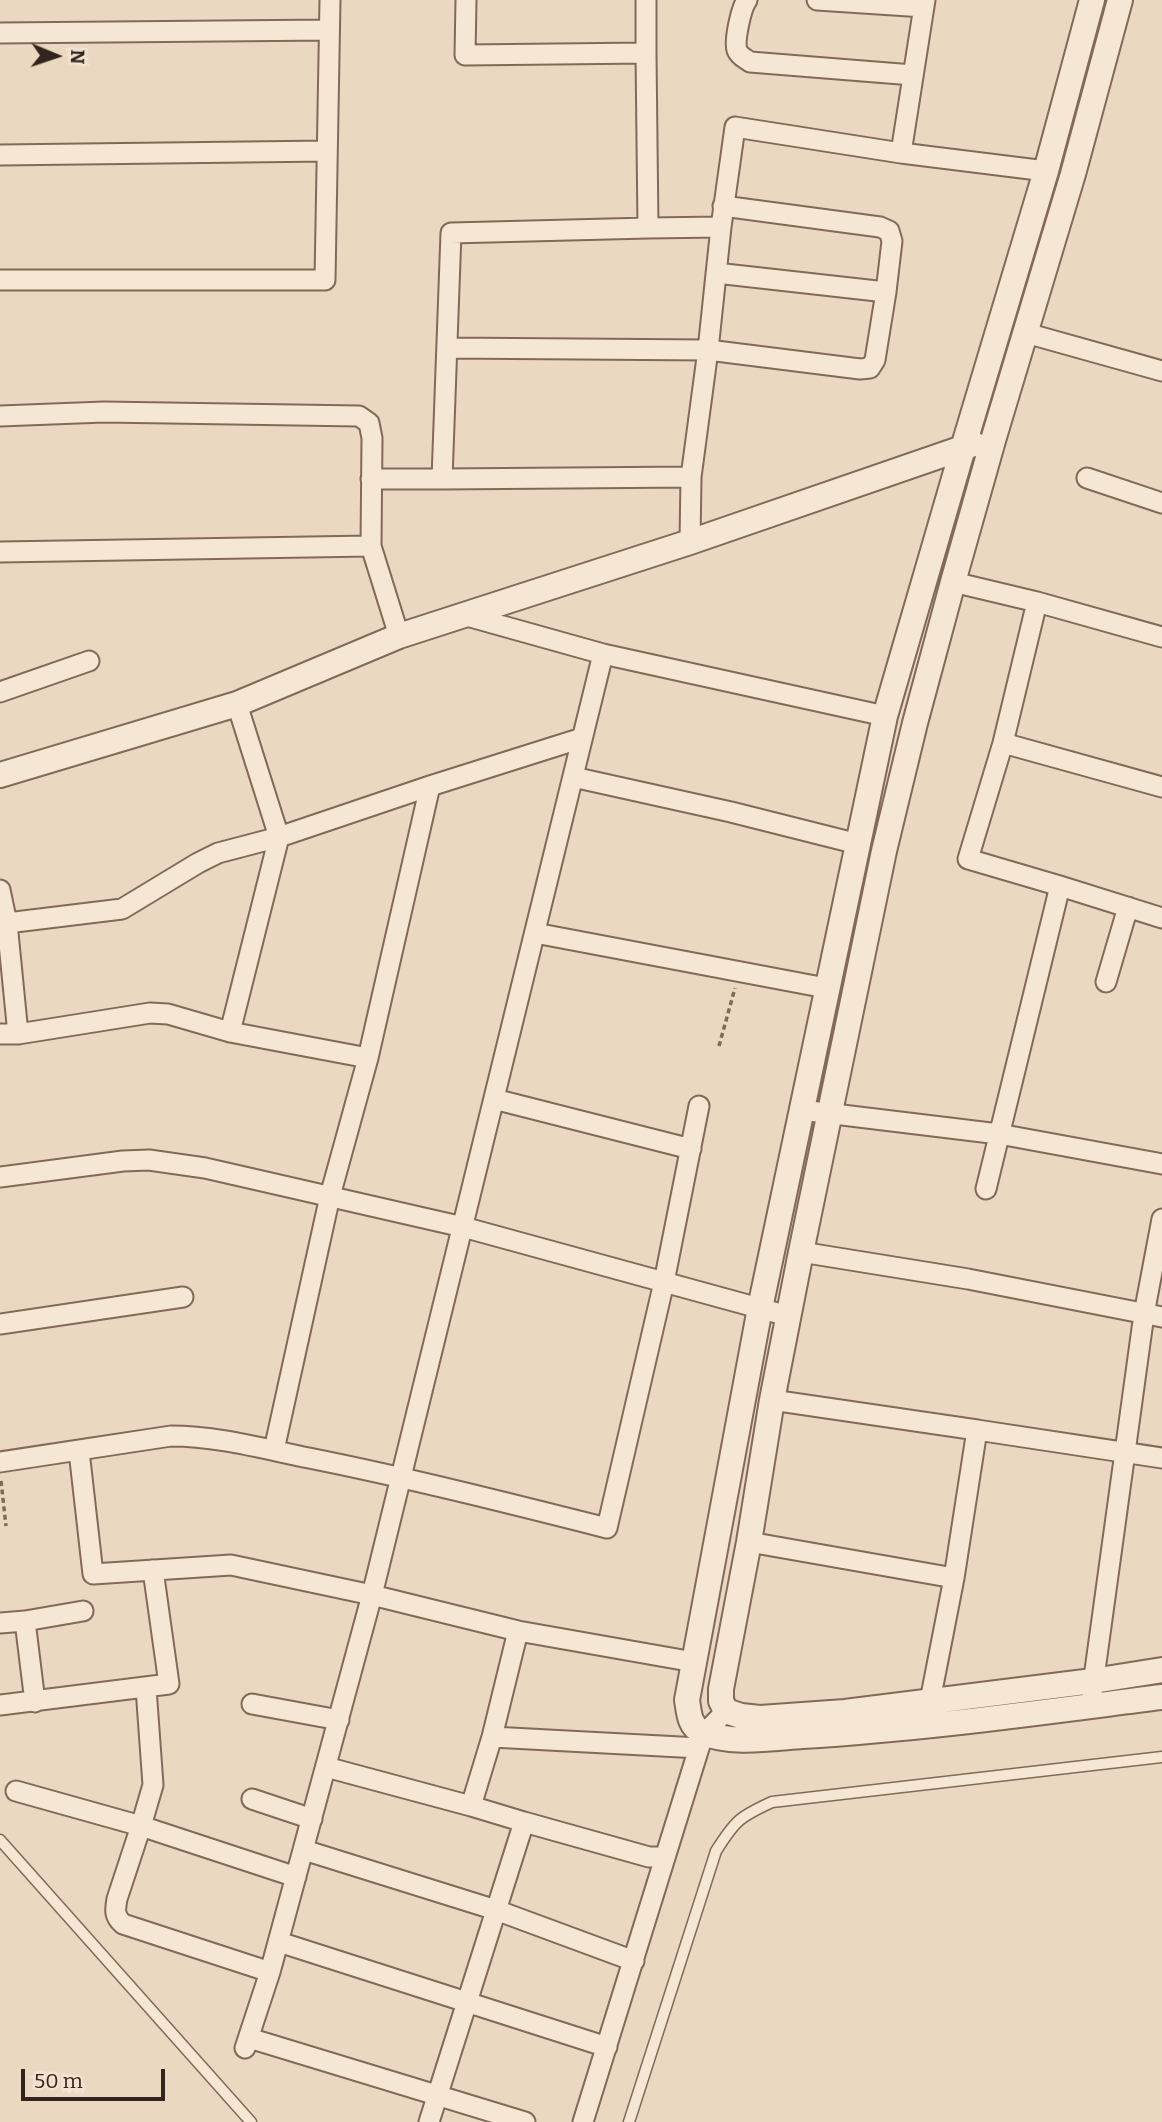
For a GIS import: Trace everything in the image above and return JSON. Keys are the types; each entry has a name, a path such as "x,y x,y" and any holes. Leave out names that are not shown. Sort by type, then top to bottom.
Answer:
{"street":[{"path":"0,280 325,280 330,0"},
{"path":"466,0 465,55 646,53"},
{"path":"646,0 648,228"},
{"path":"747,0 741,11 737,49 740,55 750,62 913,75"},
{"path":"817,0 924,4 901,153"},
{"path":"702,1741 690,1720 687,1700 760,1308 885,716 1046,171 1092,0"},
{"path":"1120,0 1073,174 953,582 887,838 788,1316 749,1542 720,1689 721,1701 726,1711 760,1718 930,1702 1162,1670"},
{"path":"0,33 329,30"},
{"path":"690,542 691,477 735,127 901,153 1046,171"},
{"path":"0,155 327,151"},
{"path":"448,348 708,350 870,368 875,360 886,292 892,241 889,231 880,227 723,206"},
{"path":"442,479 452,233 721,227"},
{"path":"716,274 886,292"},
{"path":"1026,333 1162,372"},
{"path":"0,416 104,412 359,416 369,423 372,438 371,546 399,636"},
{"path":"0,775 236,704 399,636 690,542 994,437"},
{"path":"372,479 691,477"},
{"path":"1087,478 1162,503"},
{"path":"0,552 371,546"},
{"path":"953,582 1162,637"},
{"path":"1037,602 1003,743 968,859 1162,918"},
{"path":"467,615 603,654 885,716"},
{"path":"525,2122 247,2043 279,1942 372,1595 603,654"},
{"path":"0,692 89,661"},
{"path":"230,1031 279,837 236,704"},
{"path":"7,923 121,909 218,853 279,837 583,738"},
{"path":"1003,743 1162,787"},
{"path":"573,777 858,844"},
{"path":"274,1451 330,1196 368,1058 430,786"},
{"path":"986,1189 1060,886"},
{"path":"0,890 7,923 9,1034 150,1013 168,1014 230,1031 368,1058"},
{"path":"1106,982 1128,907"},
{"path":"535,933 827,988"},
{"path":"494,1100 691,1149"},
{"path":"0,1462 171,1436 189,1436 402,1476 607,1528 664,1282 699,1106"},
{"path":"801,1110 999,1135 1162,1164"},
{"path":"0,1177 122,1161 149,1160 205,1168 463,1227 788,1316"},
{"path":"1091,1706 1125,1451 1153,1316 1162,1219"},
{"path":"801,1252 968,1279 1153,1316"},
{"path":"0,1324 183,1297"},
{"path":"772,1400 1162,1458"},
{"path":"930,1702 954,1577 977,1430"},
{"path":"79,1451 93,1574 232,1565 372,1595 518,1631 694,1662"},
{"path":"749,1542 954,1577"},
{"path":"0,1705 169,1684 153,1570"},
{"path":"0,1623 83,1611"},
{"path":"25,1621 35,1702"},
{"path":"471,1806 492,1737 518,1631"},
{"path":"146,1688 153,1785 117,1899 117,1919 123,1924 270,1972"},
{"path":"492,1737 753,1740 838,1734 1162,1697"},
{"path":"252,1704 339,1720"},
{"path":"583,2122 702,1741 726,1711"},
{"path":"326,1767 649,1857 664,1857"},
{"path":"16,1791 141,1826 296,1877"},
{"path":"252,1799 312,1819"},
{"path":"429,2122 524,1822"},
{"path":"304,1850 496,1910 634,1961"},
{"path":"279,1942 607,2047"}],"lane":[{"path":"629,2122 716,1851 734,1823 750,1811 772,1802 1162,1756"},
{"path":"0,1840 251,2122"}],"path":[{"path":"719,1046 739,973"},
{"path":"0,1472 6,1525"}]}
